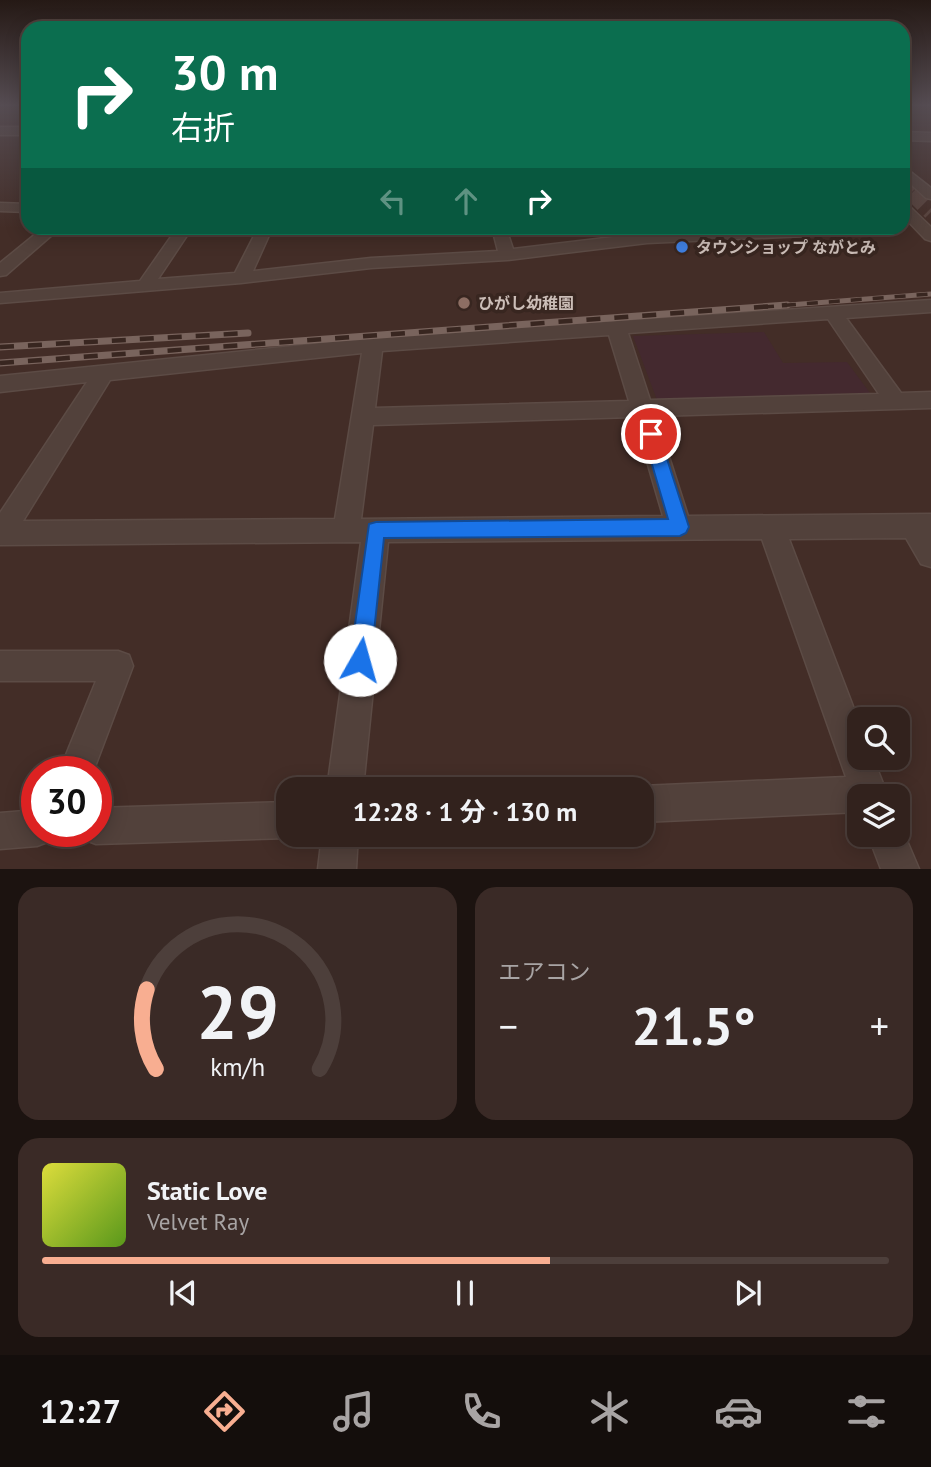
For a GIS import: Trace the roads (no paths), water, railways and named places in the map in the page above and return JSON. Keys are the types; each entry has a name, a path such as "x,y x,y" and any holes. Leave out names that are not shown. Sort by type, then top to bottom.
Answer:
{"street":[{"path":"910,176 931,195"},
{"path":"0,207 21,208"},
{"path":"910,214 927,229"},
{"path":"0,271 44,235"},
{"path":"144,287 179,235"},
{"path":"241,278 261,235"},
{"path":"501,235 507,255"},
{"path":"0,298 241,278 371,263 507,255 647,238 715,235"},
{"path":"0,384 373,345 931,306"},
{"path":"833,313 896,402"},
{"path":"617,328 680,527"},
{"path":"346,777 361,530 362,417 373,345"},
{"path":"1,533 104,373"},
{"path":"362,417 644,411 931,400"},
{"path":"1,533 922,526 931,555"},
{"path":"771,527 865,784"},
{"path":"0,666 118,666 82,756"},
{"path":"654,804 847,796"},
{"path":"112,826 276,820"},
{"path":"0,831 21,829"},
{"path":"337,869 339,847"},
{"path":"891,847 900,869"}],"tunnel":[{"path":"910,191 931,212"}],"railway":[{"path":"763,307 931,294"},
{"path":"0,363 787,305"},
{"path":"0,347 248,333"}],"place":[{"name":"タウンショップ ながとみ","path":"682,247"},
{"name":"ひがし幼稚園","path":"464,303"}]}
